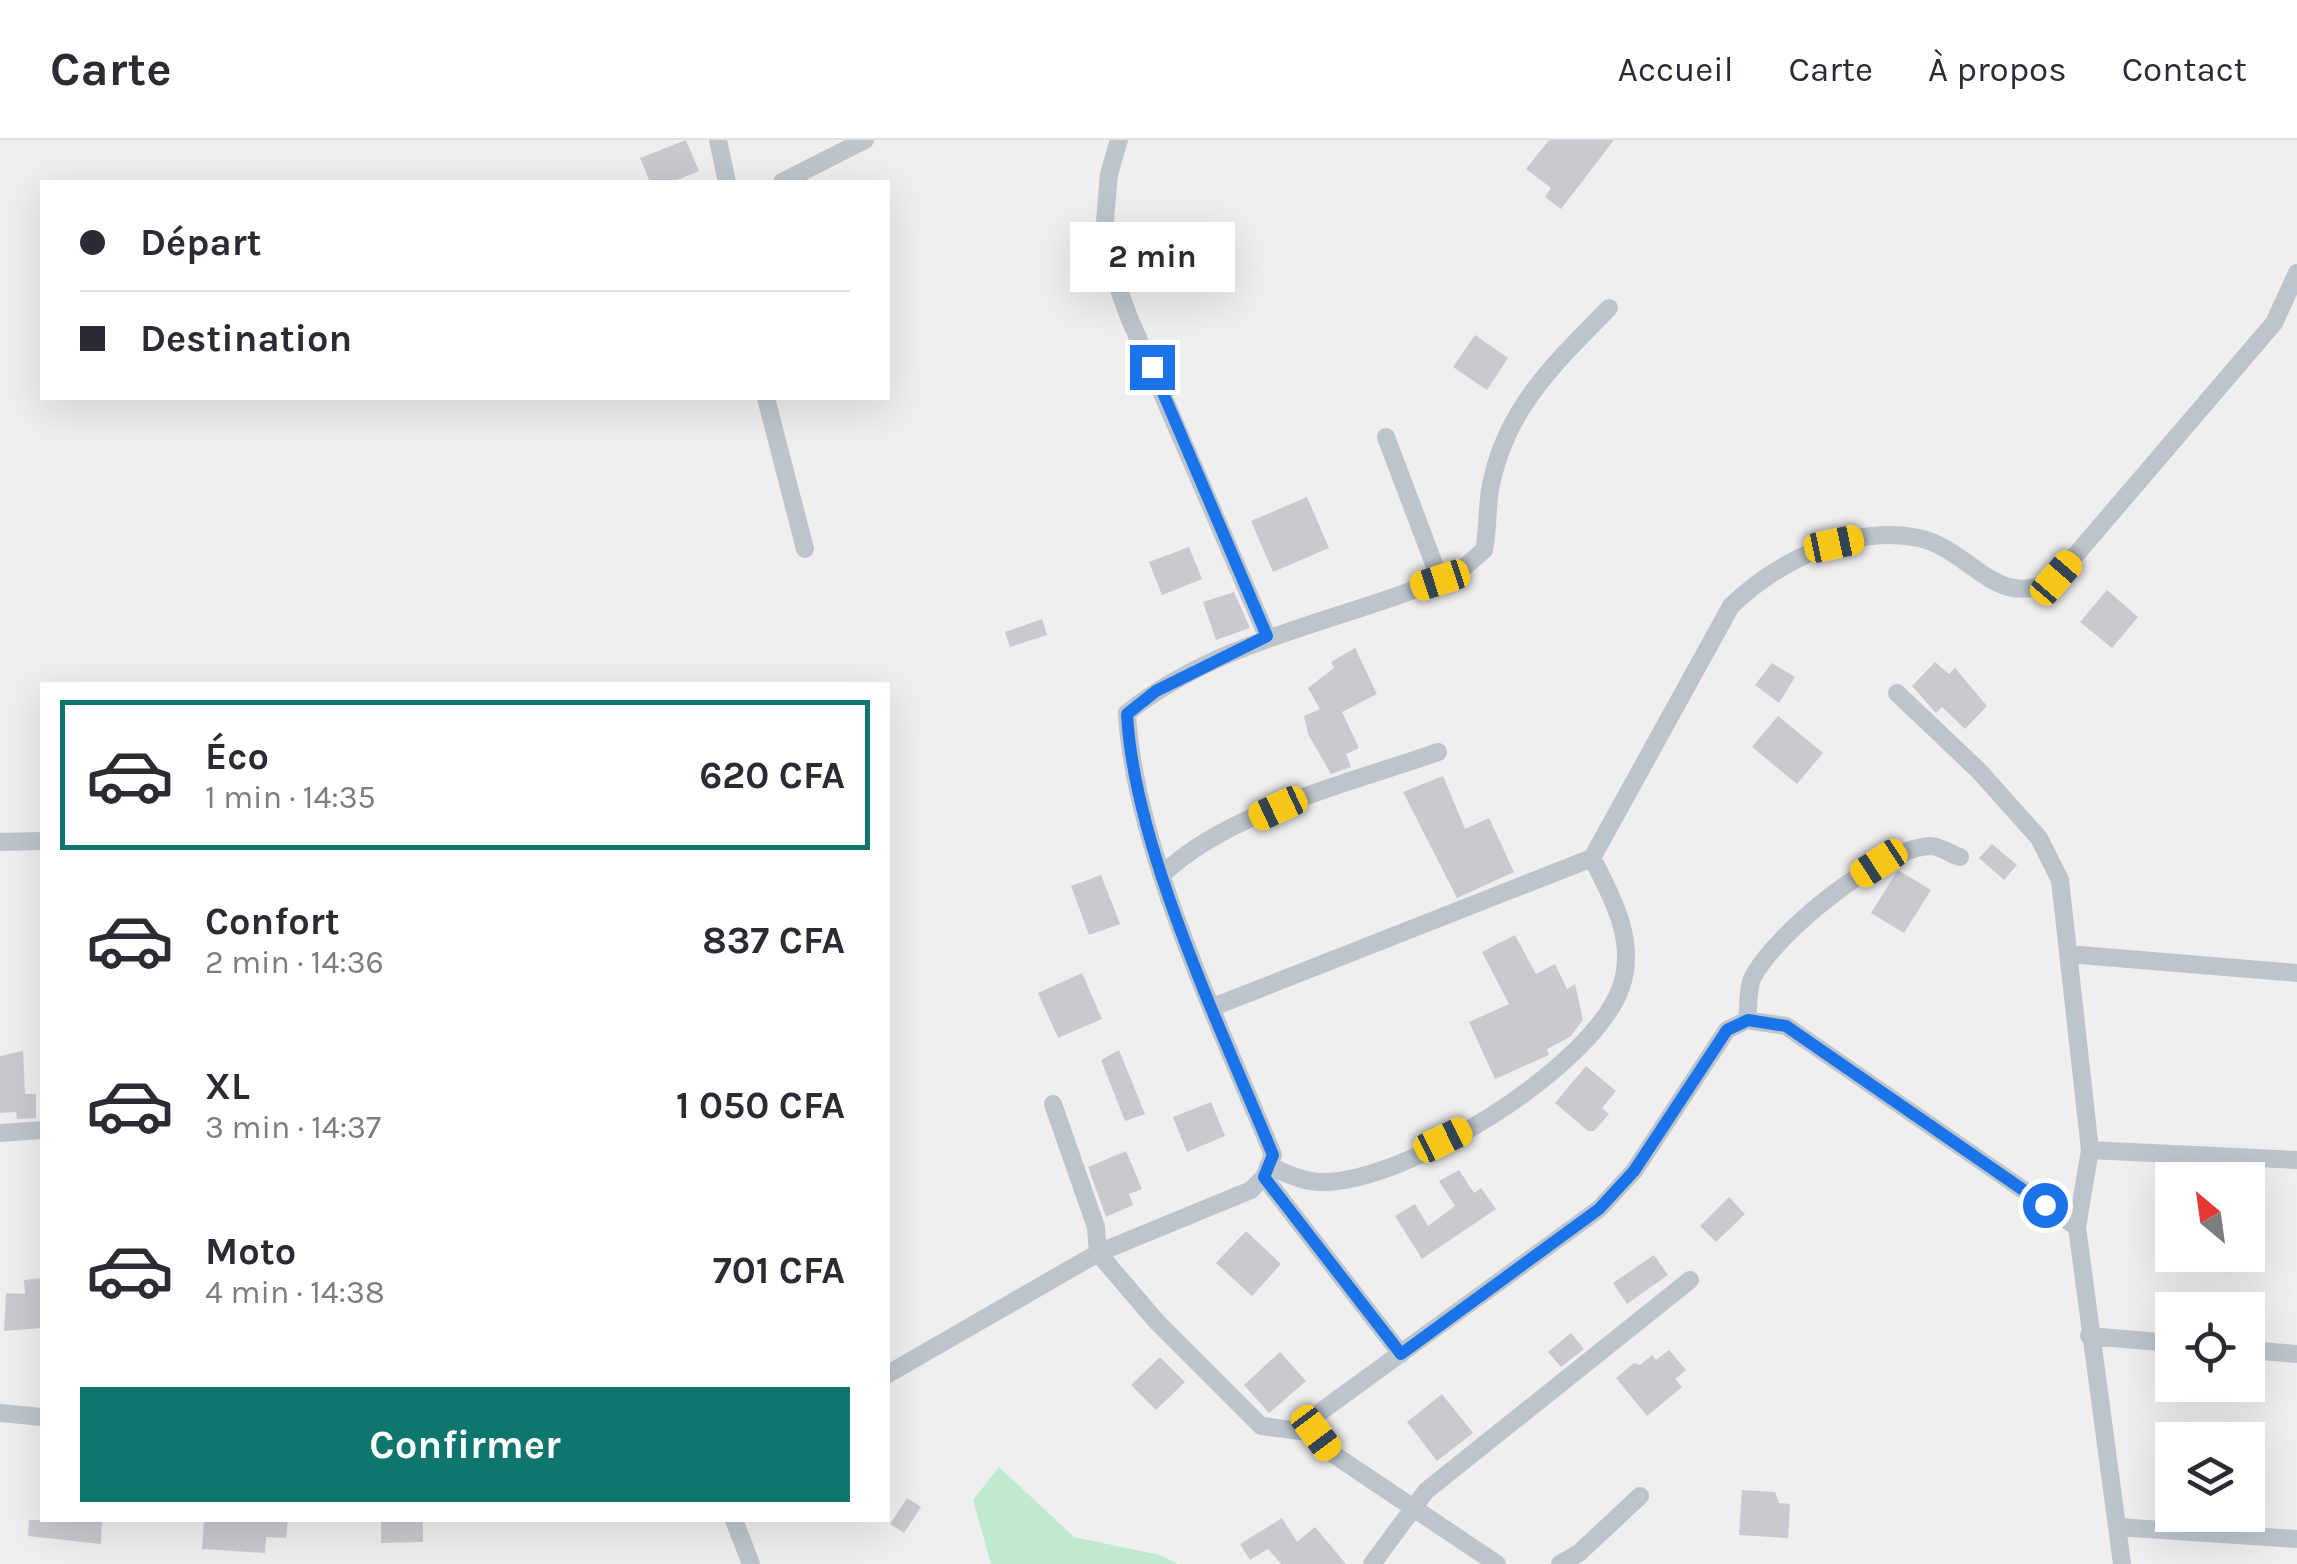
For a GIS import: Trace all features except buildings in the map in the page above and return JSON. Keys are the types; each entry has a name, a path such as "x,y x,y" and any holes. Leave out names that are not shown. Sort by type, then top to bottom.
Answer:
{"street":[{"path":"718,140 727,180"},
{"path":"786,180 866,140"},
{"path":"1119,140 1110,174 1102,244 1128,315 1267,636"},
{"path":"1213,1007 1592,858 1731,606 1758,580 1834,544 1881,534 1922,538 2017,592 2038,588 2056,578 2274,323 2297,273"},
{"path":"890,1373 1098,1252 1252,1190 1266,1171 1273,1155 1164,874 1129,752 1127,714 1156,691 1267,636 1460,571 1484,550 1490,483 1505,436 1531,388 1609,308"},
{"path":"767,400 805,550"},
{"path":"1386,438 1440,580"},
{"path":"1897,693 1979,771 2039,838 2060,880 2090,1150 2077,1227 2122,1564"},
{"path":"1164,874 1189,850 1278,808 1438,752"},
{"path":"0,842 40,841"},
{"path":"1748,1020 1752,977 1803,920 1848,883 1879,863 1932,846 1960,857"},
{"path":"1266,1171 1319,1182 1387,1168 1494,1115 1549,1076 1596,1033 1622,986 1624,944 1620,910 1592,858"},
{"path":"2068,954 2297,973"},
{"path":"1498,1564 1412,1511 1330,1452 1316,1433 1312,1418 1599,1209 1634,1171 1727,1030 1748,1020 1786,1026 2077,1227"},
{"path":"1054,1104 1096,1227 1098,1252 1157,1322 1261,1426 1316,1433"},
{"path":"0,1133 40,1130"},
{"path":"2090,1150 2297,1160"},
{"path":"1266,1171 1401,1354"},
{"path":"1372,1564 1426,1491 1690,1280"},
{"path":"2089,1336 2155,1342"},
{"path":"2265,1351 2297,1354"},
{"path":"0,1413 40,1416"},
{"path":"1560,1564 1579,1553 1640,1496"},
{"path":"735,1522 751,1564"},
{"path":"2116,1527 2297,1540"}],"green space":[{"path":"999,1467 1074,1537 1160,1555 1178,1564 991,1564 973,1500"}],"route":[{"path":"1152,367 1267,636 1156,691 1127,714 1129,752 1164,874 1273,1155 1264,1177 1401,1354 1599,1209 1634,1171 1727,1030 1748,1020 1786,1026 2045,1205"}]}
